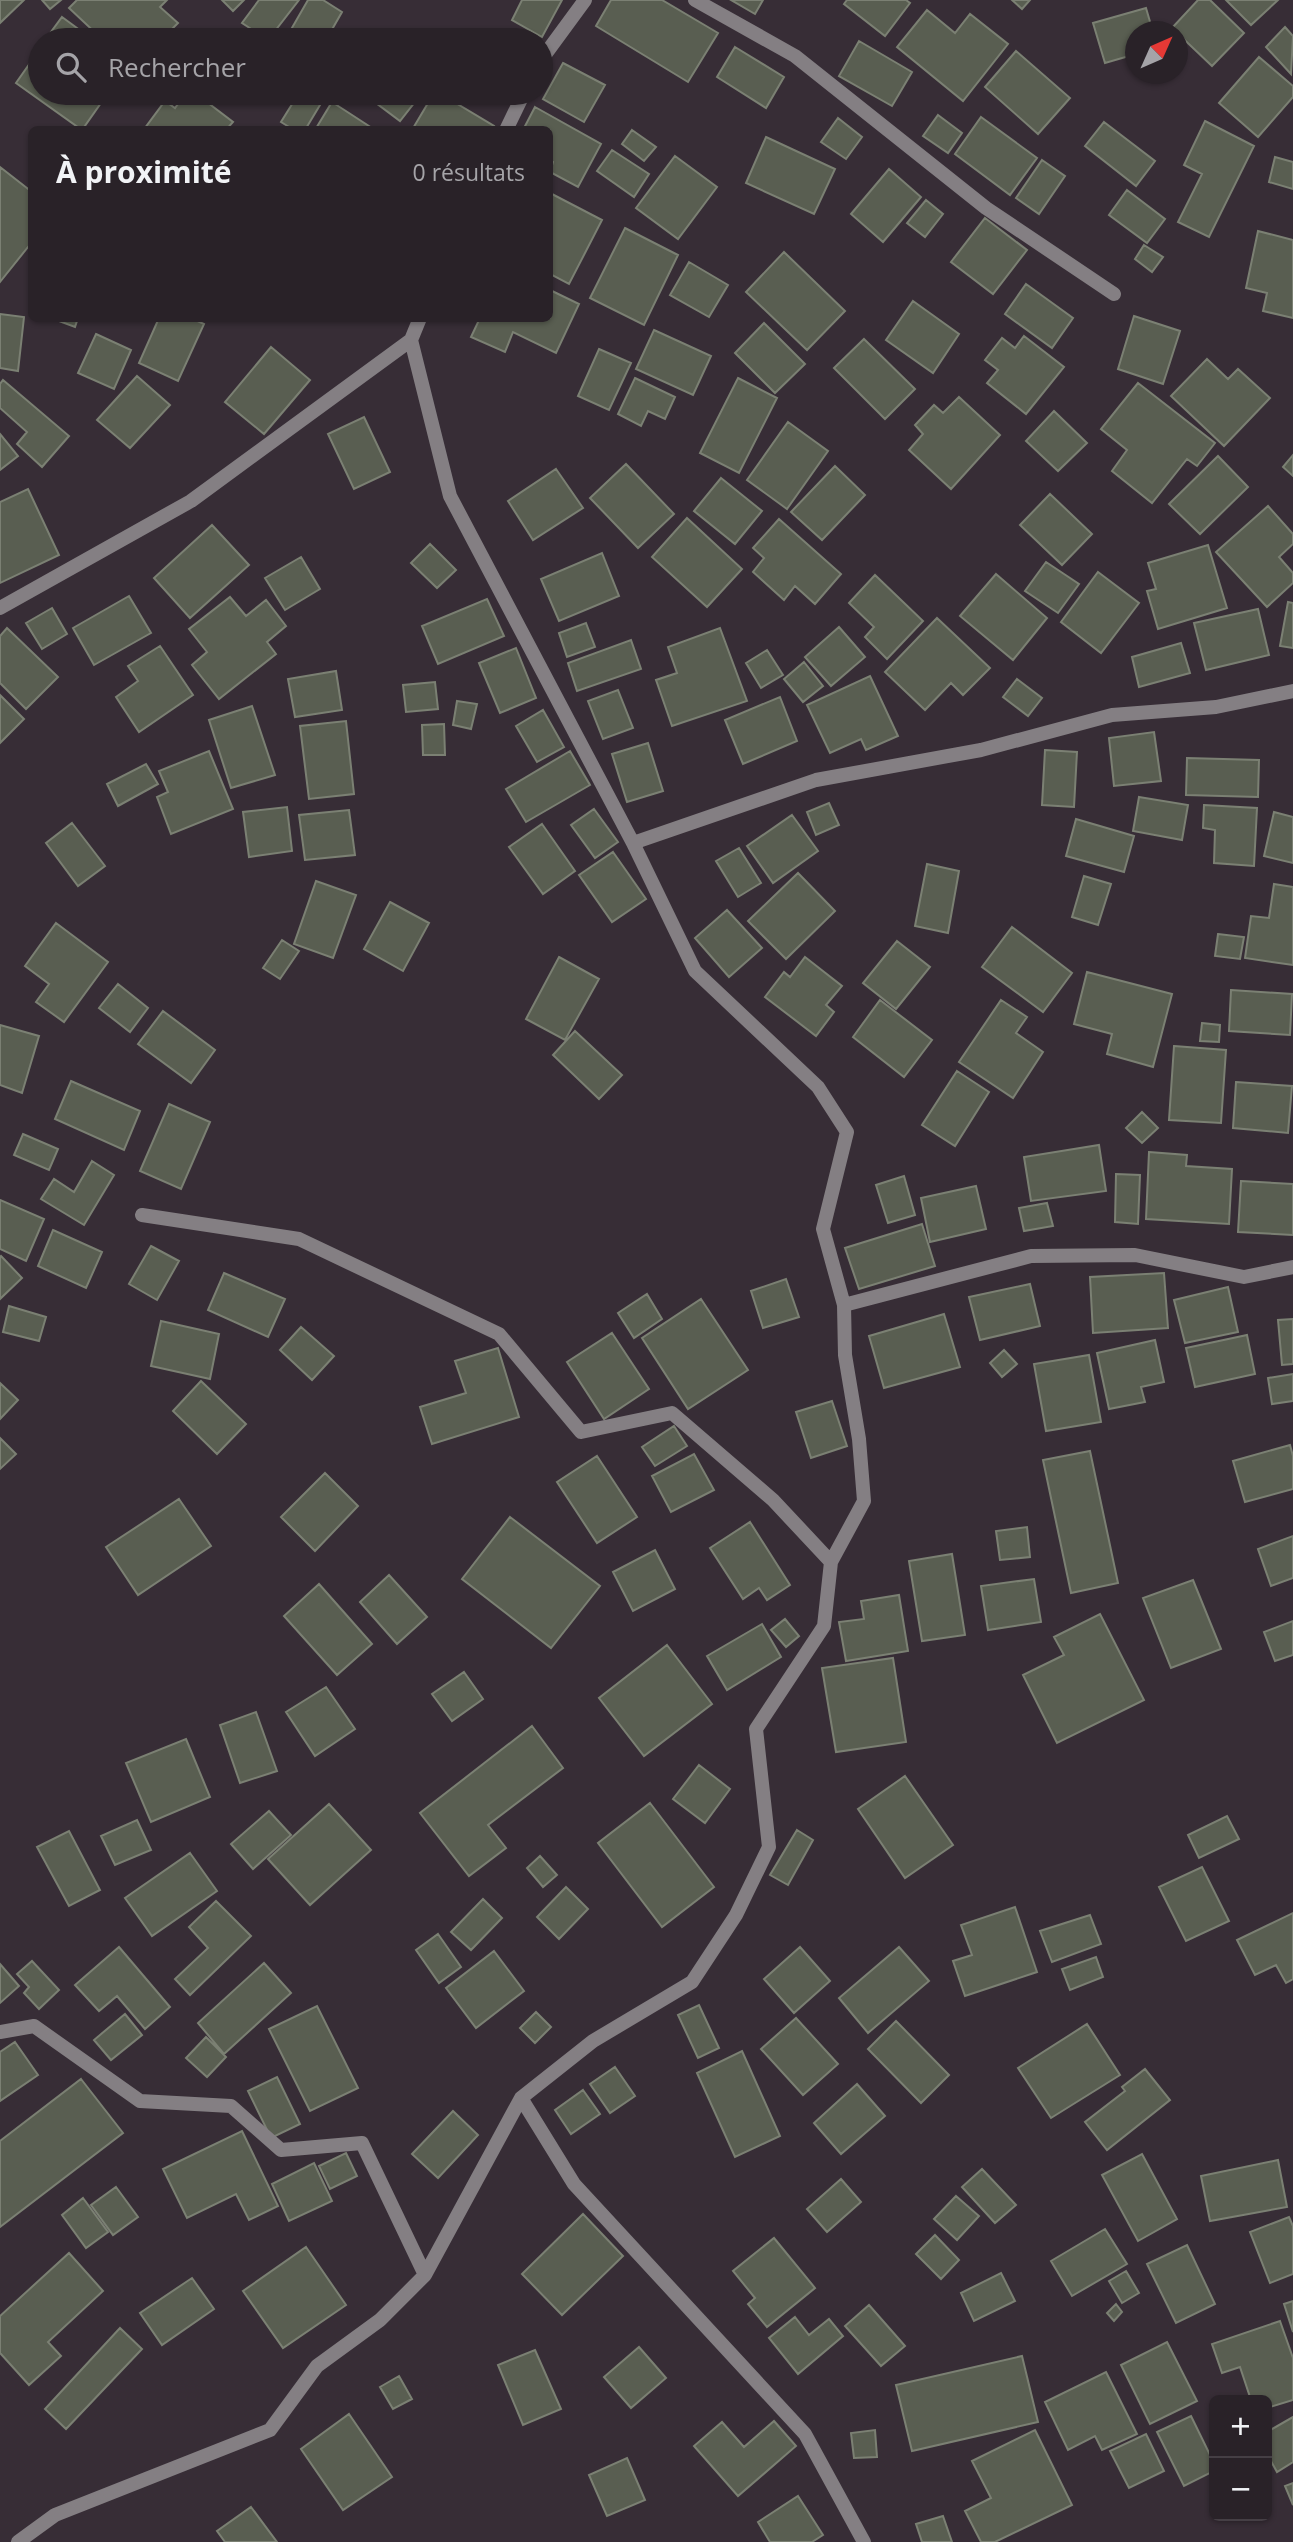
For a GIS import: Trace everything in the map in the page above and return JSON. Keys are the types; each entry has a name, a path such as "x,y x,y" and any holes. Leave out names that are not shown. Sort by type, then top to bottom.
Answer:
{"street":[{"path":"553,44 585,0"},
{"path":"695,0 795,56 986,208 1114,294"},
{"path":"508,126 518,105"},
{"path":"0,608 191,501 411,340 418,322"},
{"path":"18,2542 55,2515 270,2430 317,2366 380,2320 425,2275 521,2098 593,2041 692,1982 736,1915 769,1847 756,1729 824,1626 831,1562 864,1501 859,1439 845,1355 844,1305 822,1229 847,1132 818,1087 695,971 633,843 450,496 411,340"},
{"path":"633,843 816,780 981,750 1112,715 1216,707 1293,691"},
{"path":"142,1215 299,1239 499,1334 581,1432 672,1413 773,1500 831,1562"},
{"path":"844,1305 1031,1256 1135,1255 1244,1277 1293,1267"},
{"path":"0,2032 34,2026 140,2101 231,2106 281,2150 362,2143 425,2275"},
{"path":"521,2098 574,2184 805,2434 864,2542"}],"building":[{"path":"0,0 24,0 0,23"},
{"path":"42,0 61,0 50,9"},
{"path":"77,0 167,0 160,7 178,23 173,28 90,28 69,8"},
{"path":"222,0 244,0 233,11"},
{"path":"259,0 299,0 277,28 250,28 242,23"},
{"path":"308,0 323,0 342,12 333,28 292,28"},
{"path":"522,0 562,0 547,28 526,28 512,20"},
{"path":"611,0 662,0 718,33 688,82 596,26"},
{"path":"731,0 763,0 755,14"},
{"path":"847,0 906,0 910,3 885,36 844,4"},
{"path":"1012,0 1030,0 1022,9"},
{"path":"1198,0 1210,0 1244,33 1212,66 1188,43 1188,21 1178,21"},
{"path":"1226,0 1278,0 1251,25"},
{"path":"1146,8 1150,21 1125,21 1125,57 1105,63 1093,23"},
{"path":"927,10 955,33 970,14 1008,44 963,101 897,47"},
{"path":"62,17 77,28 54,28"},
{"path":"1285,27 1293,36 1291,74 1266,47"},
{"path":"859,41 912,72 892,106 839,76"},
{"path":"735,47 784,77 766,108 717,77"},
{"path":"1016,51 1070,98 1038,134 985,87"},
{"path":"1259,57 1293,86 1293,97 1258,137 1219,103"},
{"path":"563,63 605,85 584,122 553,105 553,81"},
{"path":"28,66 28,92 16,83"},
{"path":"47,105 100,105 85,126 76,126"},
{"path":"162,105 175,108 177,105 211,105 233,122 230,126 146,126"},
{"path":"292,105 320,105 307,126 288,126 281,122"},
{"path":"330,105 337,105 369,126 317,126"},
{"path":"379,105 413,105 400,121"},
{"path":"427,105 459,105 494,126 414,126"},
{"path":"535,107 601,144 578,187 553,174 553,126 525,126"},
{"path":"938,115 962,133 948,153 923,136"},
{"path":"981,117 1037,158 1010,195 955,154"},
{"path":"838,118 862,137 846,159 821,142"},
{"path":"1205,121 1254,146 1209,237 1178,222 1202,174 1184,165"},
{"path":"1104,122 1155,161 1136,186 1085,146"},
{"path":"632,130 656,147 644,161 622,144"},
{"path":"766,137 835,169 814,214 746,183"},
{"path":"612,150 649,174 634,197 597,171"},
{"path":"675,156 717,187 678,239 636,208"},
{"path":"1275,157 1293,162 1293,189 1269,182"},
{"path":"1042,160 1065,176 1039,214 1016,198"},
{"path":"0,167 28,189 28,247 0,282"},
{"path":"889,169 921,197 883,242 851,214"},
{"path":"1127,190 1165,219 1147,243 1109,215"},
{"path":"553,195 602,220 569,284 553,276"},
{"path":"926,200 943,214 925,237 907,223"},
{"path":"985,218 1027,250 993,294 951,262"},
{"path":"625,228 678,255 644,325 590,298"},
{"path":"1258,231 1293,240 1293,318 1263,311 1267,293 1246,288"},
{"path":"1144,245 1163,257 1152,272 1135,259"},
{"path":"784,252 845,311 807,350 746,292"},
{"path":"689,262 728,285 709,317 670,295"},
{"path":"1026,284 1073,318 1052,348 1005,314"},
{"path":"553,291 579,304 556,353 513,332 505,352 471,337 478,322 553,322"},
{"path":"913,301 959,334 933,373 886,340"},
{"path":"0,314 24,317 18,371 0,368"},
{"path":"1134,316 1180,331 1163,384 1118,369"},
{"path":"62,322 77,322 75,327"},
{"path":"157,322 204,324 178,381 139,363"},
{"path":"764,323 805,364 775,393 735,353"},
{"path":"654,330 711,356 693,395 636,369"},
{"path":"96,334 131,350 114,389 78,373"},
{"path":"1024,336 1064,367 1026,414 987,383 998,370 985,360 1002,338 1015,348"},
{"path":"864,339 915,389 885,419 834,368"},
{"path":"271,347 310,380 264,434 225,402"},
{"path":"599,349 631,363 609,410 578,396"},
{"path":"1207,359 1228,379 1238,369 1270,398 1224,446 1171,396"},
{"path":"137,376 170,405 130,448 97,420"},
{"path":"635,378 675,397 665,419 648,411 641,426 618,414"},
{"path":"738,378 777,398 739,473 700,453"},
{"path":"3,380 69,436 42,467 17,444 27,432 0,408 0,384"},
{"path":"1138,383 1215,443 1197,466 1187,459 1152,503 1112,471 1127,450 1101,429"},
{"path":"959,397 1000,435 951,489 909,450 923,434 915,425 934,405 943,413"},
{"path":"1054,411 1087,443 1058,471 1026,441"},
{"path":"364,417 390,472 354,489 328,434"},
{"path":"788,422 828,451 787,509 747,480"},
{"path":"0,434 18,456 0,470"},
{"path":"1293,455 1293,476 1283,467"},
{"path":"1218,456 1248,487 1200,534 1169,504"},
{"path":"626,464 674,514 638,548 590,498"},
{"path":"835,466 865,495 822,540 791,512"},
{"path":"556,469 583,508 533,540 508,501"},
{"path":"721,478 762,511 735,544 694,511"},
{"path":"28,489 59,555 0,583 0,502"},
{"path":"1050,494 1092,534 1062,565 1020,525"},
{"path":"1268,506 1293,534 1293,544 1279,557 1293,573 1293,583 1267,607 1216,552"},
{"path":"687,518 742,569 707,607 652,557"},
{"path":"779,519 841,574 815,604 795,586 784,600 753,572 764,558 753,548"},
{"path":"212,525 249,565 190,618 154,578"},
{"path":"430,544 456,570 437,588 411,563"},
{"path":"1208,545 1227,608 1158,629 1147,591 1156,589 1148,563"},
{"path":"602,553 619,596 559,621 541,579"},
{"path":"301,557 320,589 285,610 265,578"},
{"path":"1046,562 1079,584 1058,613 1025,591"},
{"path":"1098,572 1139,603 1101,653 1061,622"},
{"path":"996,574 1047,618 1013,660 960,616"},
{"path":"875,575 923,621 887,659 865,637 874,627 849,603"},
{"path":"129,596 151,633 94,665 73,628"},
{"path":"230,597 246,616 266,600 286,626 267,642 276,654 219,699 192,665 207,652 189,629"},
{"path":"487,599 504,636 438,664 422,626"},
{"path":"1288,602 1293,603 1293,648 1280,646"},
{"path":"52,608 67,634 42,649 26,623"},
{"path":"1258,609 1269,655 1206,670 1194,623"},
{"path":"937,618 990,668 963,695 951,683 925,710 885,672"},
{"path":"586,623 595,647 567,657 559,633"},
{"path":"839,627 865,657 831,686 805,657"},
{"path":"7,628 58,677 26,709 0,683 0,636"},
{"path":"720,628 747,701 672,726 656,680 677,673 668,647"},
{"path":"631,640 641,669 577,691 568,663"},
{"path":"1181,643 1190,673 1139,687 1132,657"},
{"path":"160,646 193,695 139,732 116,697 138,681 128,666"},
{"path":"516,648 536,698 500,713 479,663"},
{"path":"767,650 783,675 761,688 746,663"},
{"path":"804,662 823,686 803,702 784,679"},
{"path":"336,671 342,710 295,717 288,679"},
{"path":"870,676 898,736 866,750 861,739 830,753 807,705"},
{"path":"1017,679 1042,698 1028,716 1003,697"},
{"path":"435,682 438,709 406,712 403,685"},
{"path":"618,690 633,728 603,739 588,701"},
{"path":"0,695 24,719 0,743"},
{"path":"780,697 797,741 743,764 725,720"},
{"path":"457,701 477,704 471,729 453,725"},
{"path":"252,706 275,775 231,788 209,720"},
{"path":"543,710 564,747 537,762 516,726"},
{"path":"346,721 354,794 309,799 300,726"},
{"path":"444,724 445,755 423,755 422,725"},
{"path":"1154,732 1161,781 1114,786 1109,738"},
{"path":"648,743 663,791 627,802 612,754"},
{"path":"1045,750 1077,752 1074,807 1042,805"},
{"path":"209,751 233,809 171,834 157,797 168,792 159,771"},
{"path":"570,751 590,785 526,822 506,789"},
{"path":"1187,758 1259,760 1258,797 1186,795"},
{"path":"146,764 158,784 118,806 107,784"},
{"path":"1139,797 1188,805 1182,840 1133,831"},
{"path":"829,803 839,825 816,835 807,812"},
{"path":"1204,805 1257,808 1254,866 1214,863 1215,830 1203,828"},
{"path":"287,807 292,851 249,857 243,812"},
{"path":"594,809 618,842 595,858 571,825"},
{"path":"349,810 355,855 305,860 299,815"},
{"path":"1274,812 1293,817 1293,863 1264,856"},
{"path":"792,815 818,851 773,883 747,846"},
{"path":"1076,819 1134,836 1124,872 1066,856"},
{"path":"72,823 105,866 78,886 46,843"},
{"path":"542,824 575,871 543,894 509,847"},
{"path":"739,848 761,883 738,897 716,861"},
{"path":"613,852 646,899 612,922 579,875"},
{"path":"927,864 959,871 948,933 915,926"},
{"path":"798,873 835,911 786,959 748,921"},
{"path":"1084,876 1111,884 1098,925 1072,917"},
{"path":"316,881 356,895 333,958 294,944"},
{"path":"1274,884 1293,887 1293,965 1245,958 1251,916 1269,918"},
{"path":"390,902 429,923 403,971 364,949"},
{"path":"727,910 762,948 729,977 695,938"},
{"path":"56,923 108,962 64,1022 36,1002 49,984 25,966"},
{"path":"1012,927 1072,973 1043,1012 982,967"},
{"path":"1218,934 1244,937 1240,959 1215,956"},
{"path":"282,940 299,951 280,979 263,968"},
{"path":"897,941 930,967 896,1009 863,983"},
{"path":"559,957 599,979 565,1040 526,1019"},
{"path":"805,957 842,986 826,1005 834,1012 816,1036 765,997 784,972 790,977"},
{"path":"1087,972 1172,994 1153,1067 1107,1054 1112,1034 1074,1024"},
{"path":"118,984 148,1008 130,1032 99,1008"},
{"path":"1231,990 1292,994 1290,1035 1229,1031"},
{"path":"880,1000 932,1040 904,1077 853,1037"},
{"path":"1001,1000 1027,1017 1016,1033 1043,1052 1013,1098 959,1062"},
{"path":"163,1011 215,1050 191,1083 138,1044"},
{"path":"1202,1023 1220,1025 1219,1042 1200,1041"},
{"path":"0,1025 39,1036 22,1093 0,1085"},
{"path":"575,1031 622,1075 599,1099 553,1055"},
{"path":"1174,1046 1226,1050 1221,1123 1169,1120"},
{"path":"957,1071 989,1092 955,1146 922,1125"},
{"path":"71,1081 140,1111 124,1150 55,1119"},
{"path":"1236,1082 1292,1086 1288,1133 1233,1128"},
{"path":"169,1104 210,1122 181,1189 140,1171"},
{"path":"1142,1112 1158,1128 1142,1143 1126,1128"},
{"path":"23,1134 58,1149 49,1170 14,1155"},
{"path":"1099,1145 1106,1191 1031,1201 1024,1157"},
{"path":"1149,1152 1187,1155 1186,1166 1232,1169 1229,1224 1146,1219"},
{"path":"92,1161 114,1175 84,1225 41,1199 54,1179 74,1192"},
{"path":"1116,1174 1140,1175 1138,1224 1115,1222"},
{"path":"904,1176 915,1215 888,1223 876,1185"},
{"path":"1241,1181 1293,1184 1293,1235 1238,1232"},
{"path":"976,1186 986,1229 930,1242 921,1198"},
{"path":"0,1200 44,1219 26,1261 0,1249"},
{"path":"1047,1203 1053,1226 1024,1231 1019,1208"},
{"path":"922,1224 935,1266 859,1289 845,1248"},
{"path":"53,1230 102,1252 86,1288 38,1266"},
{"path":"151,1246 179,1261 157,1300 129,1284"},
{"path":"0,1257 22,1278 0,1299"},
{"path":"224,1273 285,1299 268,1337 208,1310"},
{"path":"1164,1273 1168,1328 1093,1333 1090,1277"},
{"path":"786,1279 799,1317 763,1328 751,1291"},
{"path":"1030,1284 1040,1326 980,1340 969,1297"},
{"path":"1228,1287 1238,1332 1185,1343 1174,1300"},
{"path":"647,1294 662,1319 634,1338 618,1313"},
{"path":"701,1299 748,1370 688,1409 642,1338"},
{"path":"9,1306 46,1317 39,1341 3,1332"},
{"path":"944,1314 960,1367 884,1388 869,1336"},
{"path":"1293,1319 1293,1364 1282,1365 1278,1320"},
{"path":"161,1321 219,1334 210,1379 151,1366"},
{"path":"301,1327 334,1356 312,1380 280,1350"},
{"path":"612,1333 649,1389 604,1419 567,1362"},
{"path":"1247,1335 1255,1374 1195,1387 1186,1348"},
{"path":"1155,1340 1164,1382 1141,1387 1145,1402 1109,1409 1097,1353"},
{"path":"498,1348 519,1417 432,1444 420,1407 466,1393 455,1361"},
{"path":"1004,1350 1017,1364 1002,1377 990,1363"},
{"path":"1089,1355 1101,1422 1046,1431 1034,1364"},
{"path":"1293,1374 1293,1401 1272,1404 1268,1378"},
{"path":"201,1381 246,1424 217,1454 173,1411"},
{"path":"0,1383 18,1400 0,1419"},
{"path":"832,1401 847,1446 811,1458 796,1412"},
{"path":"674,1426 687,1446 655,1466 642,1447"},
{"path":"0,1438 16,1454 0,1469"},
{"path":"1290,1445 1293,1456 1293,1489 1245,1502 1233,1461"},
{"path":"1090,1451 1118,1583 1071,1593 1043,1460"},
{"path":"694,1454 714,1490 671,1512 652,1476"},
{"path":"597,1456 637,1517 597,1543 557,1482"},
{"path":"325,1473 358,1506 315,1551 281,1517"},
{"path":"179,1499 211,1546 138,1595 106,1547"},
{"path":"510,1517 600,1586 551,1648 462,1579"},
{"path":"750,1522 790,1585 767,1600 759,1588 743,1599 710,1548"},
{"path":"1027,1527 1030,1557 1000,1560 996,1531"},
{"path":"1293,1536 1293,1578 1271,1586 1258,1549"},
{"path":"655,1550 675,1589 633,1611 613,1572"},
{"path":"952,1554 965,1635 922,1641 909,1561"},
{"path":"389,1575 427,1617 397,1644 360,1602"},
{"path":"1034,1579 1041,1622 988,1630 981,1586"},
{"path":"1193,1580 1221,1649 1171,1668 1143,1598"},
{"path":"319,1584 372,1644 337,1675 284,1616"},
{"path":"899,1595 908,1651 846,1661 839,1622 864,1619 861,1601"},
{"path":"1100,1614 1144,1700 1057,1743 1023,1675 1064,1655 1054,1637"},
{"path":"785,1619 799,1636 786,1647 771,1630"},
{"path":"1293,1621 1293,1655 1275,1661 1264,1632"},
{"path":"762,1624 781,1657 727,1690 707,1656"},
{"path":"667,1645 712,1704 644,1756 599,1698"},
{"path":"893,1658 906,1742 836,1752 822,1668"},
{"path":"464,1672 483,1699 452,1721 432,1694"},
{"path":"326,1687 355,1729 315,1756 286,1712"},
{"path":"256,1712 277,1771 240,1783 220,1725"},
{"path":"532,1726 563,1768 488,1825 506,1848 469,1876 420,1813"},
{"path":"186,1739 210,1797 151,1822 126,1763"},
{"path":"699,1765 730,1789 705,1823 673,1799"},
{"path":"905,1776 953,1845 905,1878 858,1809"},
{"path":"650,1803 714,1887 662,1927 598,1843"},
{"path":"329,1804 371,1850 310,1905 268,1859"},
{"path":"269,1811 291,1835 253,1869 231,1844"},
{"path":"1227,1816 1239,1839 1199,1858 1188,1835"},
{"path":"137,1820 151,1850 115,1865 101,1836"},
{"path":"797,1830 813,1840 788,1885 770,1875"},
{"path":"69,1831 100,1890 69,1906 37,1847"},
{"path":"190,1853 217,1891 152,1936 125,1898"},
{"path":"540,1856 557,1875 543,1887 527,1868"},
{"path":"1202,1867 1229,1921 1186,1941 1159,1887"},
{"path":"566,1887 588,1909 559,1939 537,1917"},
{"path":"483,1899 502,1918 471,1950 451,1932"},
{"path":"216,1901 251,1936 190,1995 175,1979 208,1948 189,1927"},
{"path":"1015,1907 1037,1972 965,1996 953,1961 972,1955 961,1925"},
{"path":"1293,1913 1293,1979 1286,1983 1276,1965 1255,1975 1237,1940"},
{"path":"1090,1915 1101,1944 1052,1962 1040,1931"},
{"path":"438,1934 461,1967 439,1983 416,1950"},
{"path":"119,1947 170,2007 145,2029 117,1996 99,2011 75,1985"},
{"path":"800,1947 830,1981 794,2013 764,1979"},
{"path":"899,1947 929,1981 868,2033 839,1998"},
{"path":"494,1951 524,1991 476,2028 446,1988"},
{"path":"1096,1957 1103,1977 1070,1990 1062,1969"},
{"path":"32,1961 59,1990 39,2009 24,1993 29,1987 17,1974"},
{"path":"264,1963 291,1993 224,2054 198,2023"},
{"path":"0,1964 19,1986 0,2003"},
{"path":"699,2005 719,2048 698,2058 678,2015"},
{"path":"317,2006 358,2088 310,2111 269,2029"},
{"path":"536,2012 551,2027 535,2043 520,2028"},
{"path":"125,2014 142,2035 111,2060 94,2040"},
{"path":"796,2018 838,2064 803,2095 761,2049"},
{"path":"896,2021 949,2075 921,2103 868,2049"},
{"path":"1087,2024 1120,2075 1051,2118 1018,2068"},
{"path":"206,2037 226,2057 207,2077 186,2058"},
{"path":"15,2042 38,2075 0,2101 0,2052"},
{"path":"742,2051 780,2136 735,2157 697,2073"},
{"path":"615,2067 635,2096 610,2113 590,2084"},
{"path":"1145,2069 1170,2100 1107,2150 1085,2122 1125,2091 1122,2087"},
{"path":"277,2077 300,2124 271,2138 248,2091"},
{"path":"81,2079 123,2133 0,2227 0,2141"},
{"path":"857,2084 885,2116 841,2154 814,2123"},
{"path":"583,2090 600,2114 571,2134 555,2110"},
{"path":"453,2111 478,2135 438,2178 412,2154"},
{"path":"242,2131 278,2206 249,2220 236,2194 187,2218 163,2169"},
{"path":"346,2153 357,2176 330,2189 319,2166"},
{"path":"1142,2154 1177,2219 1138,2241 1102,2175"},
{"path":"1278,2160 1287,2207 1210,2221 1201,2176"},
{"path":"314,2163 332,2201 289,2221 272,2184"},
{"path":"982,2169 1016,2205 995,2223 962,2187"},
{"path":"841,2179 861,2202 827,2232 807,2209"},
{"path":"116,2187 138,2217 113,2235 91,2205"},
{"path":"956,2196 979,2216 957,2240 934,2219"},
{"path":"83,2198 108,2232 86,2248 62,2215"},
{"path":"583,2214 623,2256 562,2315 522,2274"},
{"path":"1289,2217 1293,2226 1293,2274 1270,2283 1250,2232"},
{"path":"1105,2229 1127,2264 1072,2296 1051,2261"},
{"path":"935,2235 959,2260 941,2279 916,2254"},
{"path":"774,2238 815,2288 767,2327 748,2304 755,2298 733,2271"},
{"path":"1187,2245 1215,2304 1176,2323 1147,2264"},
{"path":"306,2247 346,2305 283,2348 243,2291"},
{"path":"69,2253 103,2291 48,2342 61,2356 29,2385 0,2353 0,2316"},
{"path":"1126,2271 1139,2293 1122,2303 1109,2281"},
{"path":"1001,2273 1015,2301 974,2321 961,2293"},
{"path":"192,2278 214,2309 162,2345 140,2313"},
{"path":"1293,2301 1293,2332 1284,2304"},
{"path":"1116,2304 1122,2312 1114,2321 1107,2313"},
{"path":"869,2305 905,2346 881,2366 845,2326"},
{"path":"795,2317 809,2335 829,2319 843,2336 798,2374 769,2338"},
{"path":"1280,2321 1293,2358 1293,2400 1272,2406 1272,2395 1249,2395 1240,2367 1222,2373 1212,2344"},
{"path":"120,2328 142,2349 66,2429 45,2409"},
{"path":"1167,2342 1197,2401 1150,2424 1121,2365"},
{"path":"639,2347 666,2378 631,2408 604,2377"},
{"path":"535,2350 561,2409 523,2425 498,2365"},
{"path":"1022,2356 1038,2422 912,2451 896,2385"},
{"path":"1106,2372 1137,2434 1102,2450 1095,2436 1068,2450 1045,2402"},
{"path":"399,2376 412,2399 393,2409 380,2387"},
{"path":"349,2414 392,2477 343,2510 301,2449"},
{"path":"1191,2416 1209,2453 1209,2474 1184,2486 1157,2432"},
{"path":"1293,2417 1293,2462 1277,2472 1272,2463 1272,2429"},
{"path":"774,2421 796,2446 738,2496 694,2446 722,2422 744,2447"},
{"path":"875,2430 877,2457 854,2458 851,2433"},
{"path":"1035,2430 1072,2505 995,2542 981,2542 965,2511 991,2498 972,2461"},
{"path":"1146,2434 1164,2471 1129,2488 1110,2451"},
{"path":"627,2458 645,2500 607,2516 589,2475"},
{"path":"1293,2483 1293,2505 1285,2486"},
{"path":"798,2496 823,2535 812,2542 770,2542 758,2522"},
{"path":"251,2507 277,2542 225,2542 217,2531"},
{"path":"943,2516 952,2542 922,2542 916,2524"}]}
